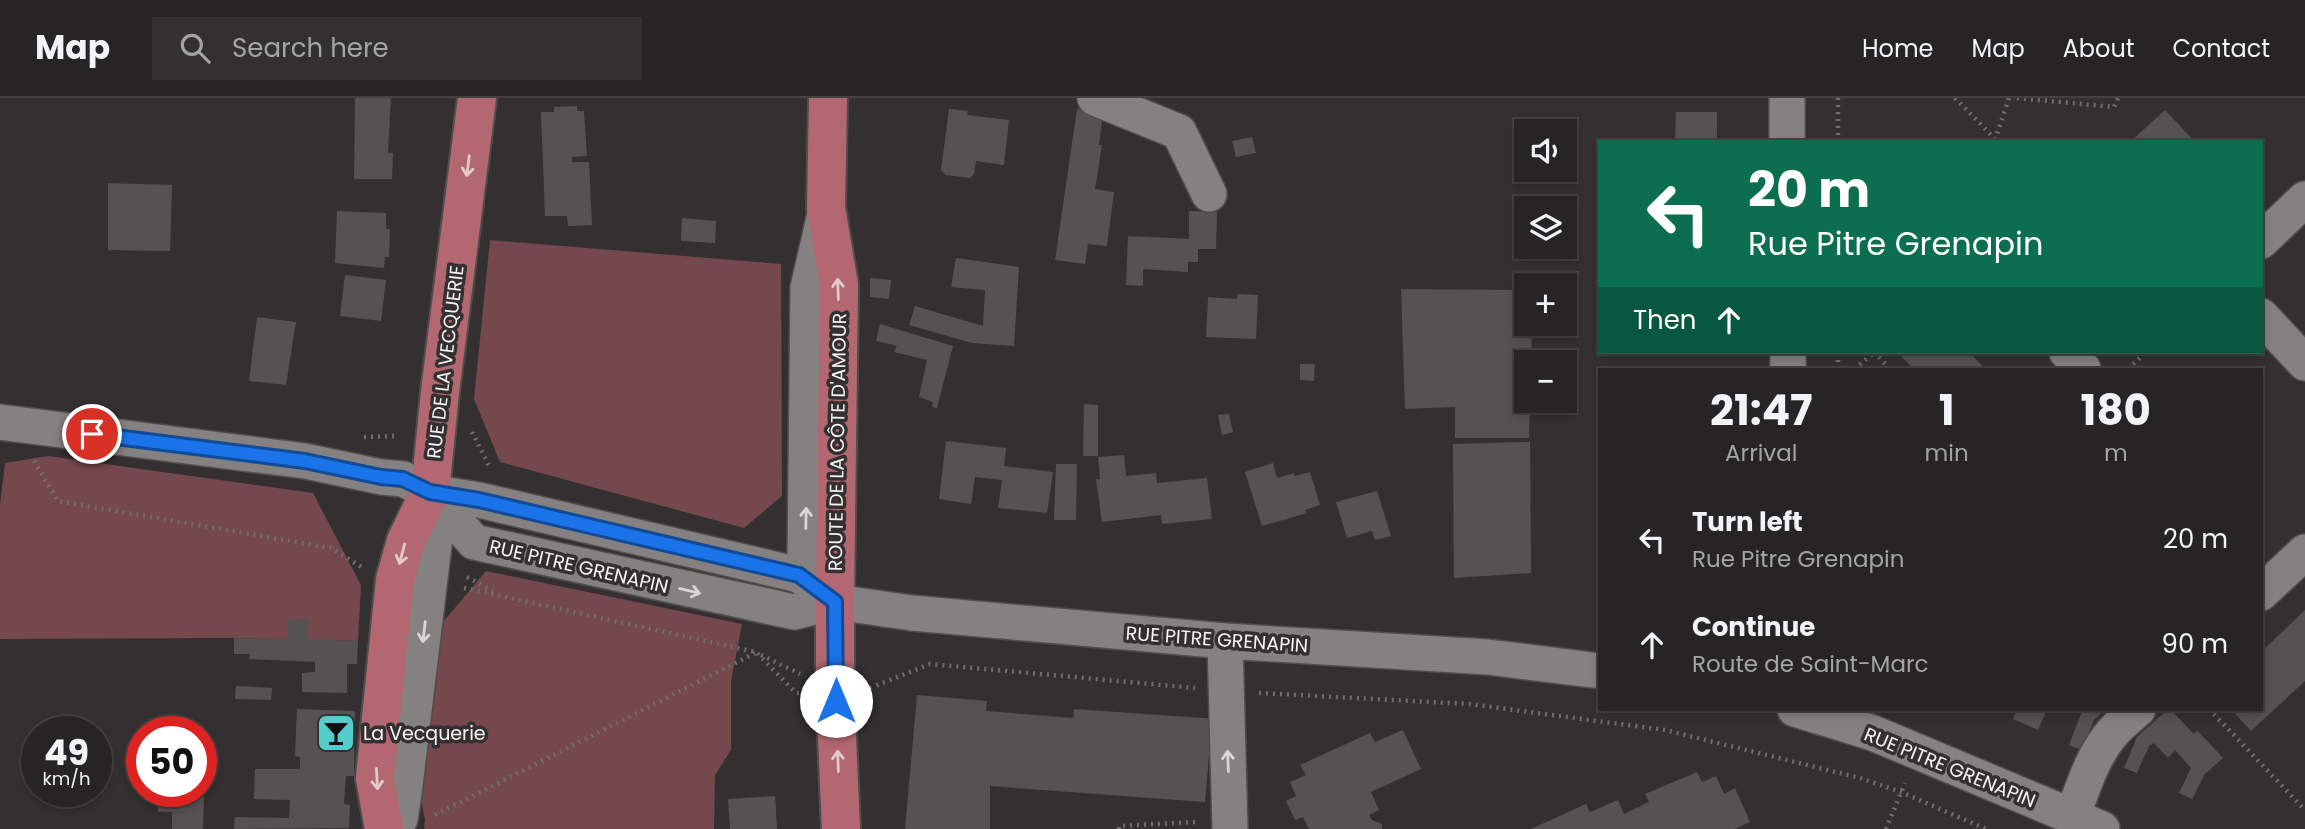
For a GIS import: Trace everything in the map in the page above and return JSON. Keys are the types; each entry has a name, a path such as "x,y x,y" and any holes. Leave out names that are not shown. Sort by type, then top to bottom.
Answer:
{"main road":[{"name":"RUE DE LA VECQUERIE","path":"384,829 375,778 395,580 405,541 430,492 477,98"},
{"name":"ROUTE DE LA CÔTE D'AMOUR","path":"828,98 826,208 839,285 835,692 841,829"}],"street":[{"path":"1095,98 1179,132 1209,194"},
{"path":"1787,98 1787,140"},
{"path":"2263,239 2305,198"},
{"path":"2263,318 2305,363"},
{"path":"2069,354 2082,368"},
{"path":"6,423 305,461 403,479 430,492 434,551 400,819 409,824"},
{"name":"RUE PITRE GRENAPIN","path":"430,492 474,542 794,612 835,602 912,613 1225,641 1488,657 1598,671"},
{"path":"2267,576 2305,552"},
{"path":"1225,641 1230,825"},
{"name":"RUE PITRE GRENAPIN","path":"1802,711 1873,733 2087,823"},
{"path":"2087,823 2091,765 2113,732 2136,711"}],"path":[{"path":"1838,140 1839,98"},
{"path":"1955,98 1995,140 2009,98"},
{"path":"2017,98 2114,107 2118,98"},
{"path":"1855,368 1872,354"},
{"path":"1876,354 1889,368"},
{"path":"2129,368 2144,354"},
{"path":"6,423 58,501 331,548 367,569"},
{"path":"409,824 756,652 499,595"},
{"path":"860,692 930,664 1226,691 1469,704 1665,730 1833,771 1901,792 1986,829"},
{"path":"2211,711 2305,810"},
{"path":"1886,829 1916,753"},
{"path":"1119,829 1119,826 1230,825"}],"shaded area":[{"path":"490,240 781,264 782,496 744,528 500,462 474,399"},
{"path":"48,456 313,493 361,585 358,641 234,638 0,639 0,505 5,463"},
{"path":"486,571 742,624 731,681 731,750 715,775 714,829 424,829 420,792 444,621"}],"building":[{"path":"355,98 391,98 388,153 393,153 392,179 354,179"},
{"path":"577,106 577,111 584,111 587,156 572,157 572,162 589,162 592,225 568,226 567,216 545,216 541,112 554,112 554,107"},
{"path":"949,109 968,111 967,115 1009,120 1004,165 976,161 974,174 970,178 946,175 941,170"},
{"path":"1077,109 1103,113 1099,145 1102,145 1095,189 1114,192 1107,246 1088,244 1085,264 1055,260"},
{"path":"2165,110 2193,140 2132,140"},
{"path":"1676,112 1717,112 1717,140 1675,140"},
{"path":"1252,137 1256,153 1236,157 1232,141"},
{"path":"108,183 172,185 170,251 108,250"},
{"path":"337,211 386,213 386,229 390,229 389,257 385,257 384,268 335,263"},
{"path":"1189,211 1217,212 1216,249 1198,249 1198,262 1188,262 1188,272 1143,269 1143,286 1126,285 1128,236 1189,239"},
{"path":"682,218 716,221 715,243 681,241"},
{"path":"956,258 1019,267 1014,346 972,343 909,325 915,306 983,326 985,290 951,287"},
{"path":"345,275 386,280 381,321 340,316"},
{"path":"870,278 891,280 889,299 870,297"},
{"path":"1401,289 1514,290 1514,336 1532,336 1531,350 1514,350 1514,413 1530,413 1529,438 1455,438 1455,407 1405,409"},
{"path":"1238,294 1258,295 1256,339 1206,337 1208,297 1237,299"},
{"path":"257,317 296,322 286,385 249,381"},
{"path":"880,324 953,346 937,408 932,407 933,402 919,397 927,360 894,352 897,346 876,341"},
{"path":"1971,354 1984,368 1913,368 1901,356"},
{"path":"1300,364 1315,364 1314,381 1300,380"},
{"path":"1084,404 1098,405 1098,456 1083,456"},
{"path":"1229,414 1233,432 1222,435 1218,415"},
{"path":"946,441 1006,448 1004,466 1053,472 1047,513 998,508 1002,480 975,477 971,504 939,499"},
{"path":"1530,442 1531,573 1454,578 1453,444"},
{"path":"1124,455 1126,476 1156,473 1157,483 1207,478 1212,519 1162,524 1161,515 1102,522 1096,479 1100,479 1098,457"},
{"path":"1273,463 1277,478 1310,472 1320,505 1305,510 1307,513 1262,526 1245,472"},
{"path":"1056,464 1077,464 1076,520 1054,520"},
{"path":"1377,491 1391,536 1375,540 1372,531 1347,538 1336,502"},
{"path":"2305,610 2305,681 2251,731 2233,711 2263,711 2263,650"},
{"path":"309,618 308,639 358,641 357,664 347,664 347,693 302,692 302,673 315,672 315,662 249,659 250,654 234,654 234,638 288,639 288,619"},
{"path":"236,686 272,688 271,700 235,699"},
{"path":"917,695 987,701 986,711 1073,718 1074,709 1217,719 1214,754 1209,754 1205,802 990,786 990,829 905,829"},
{"path":"297,709 355,711 354,776 346,776 344,803 350,805 349,828 234,829 235,817 289,818 290,800 254,799 255,769 300,769 300,757 295,756"},
{"path":"2016,711 2046,711 2038,730 2013,719"},
{"path":"2085,711 2104,711 2094,720 2082,750 2069,745"},
{"path":"2166,711 2172,711 2194,734 2197,730 2223,758 2204,775 2192,799 2179,793 2191,768 2175,750 2168,758 2154,743 2149,746 2137,773 2124,768 2137,737"},
{"path":"1403,730 1421,769 1371,792 1379,810 1369,815 1372,820 1382,824 1382,829 1309,829 1303,817 1295,820 1286,801 1296,796 1290,782 1306,775 1300,765 1370,733 1375,742"},
{"path":"1697,772 1702,782 1716,776 1724,794 1735,788 1750,822 1735,829 1531,829 1586,804 1590,812 1618,800 1624,814 1649,802 1645,794"},
{"path":"775,796 777,829 730,829 728,799"},
{"path":"158,807 204,807 203,829 172,829 172,812 158,812"}],"place":[{"name":"La Vecquerie","path":"336,733"}],"route":[{"path":"92,434 305,461 403,479 430,492 479,500 799,575 835,602 836,701"}]}
